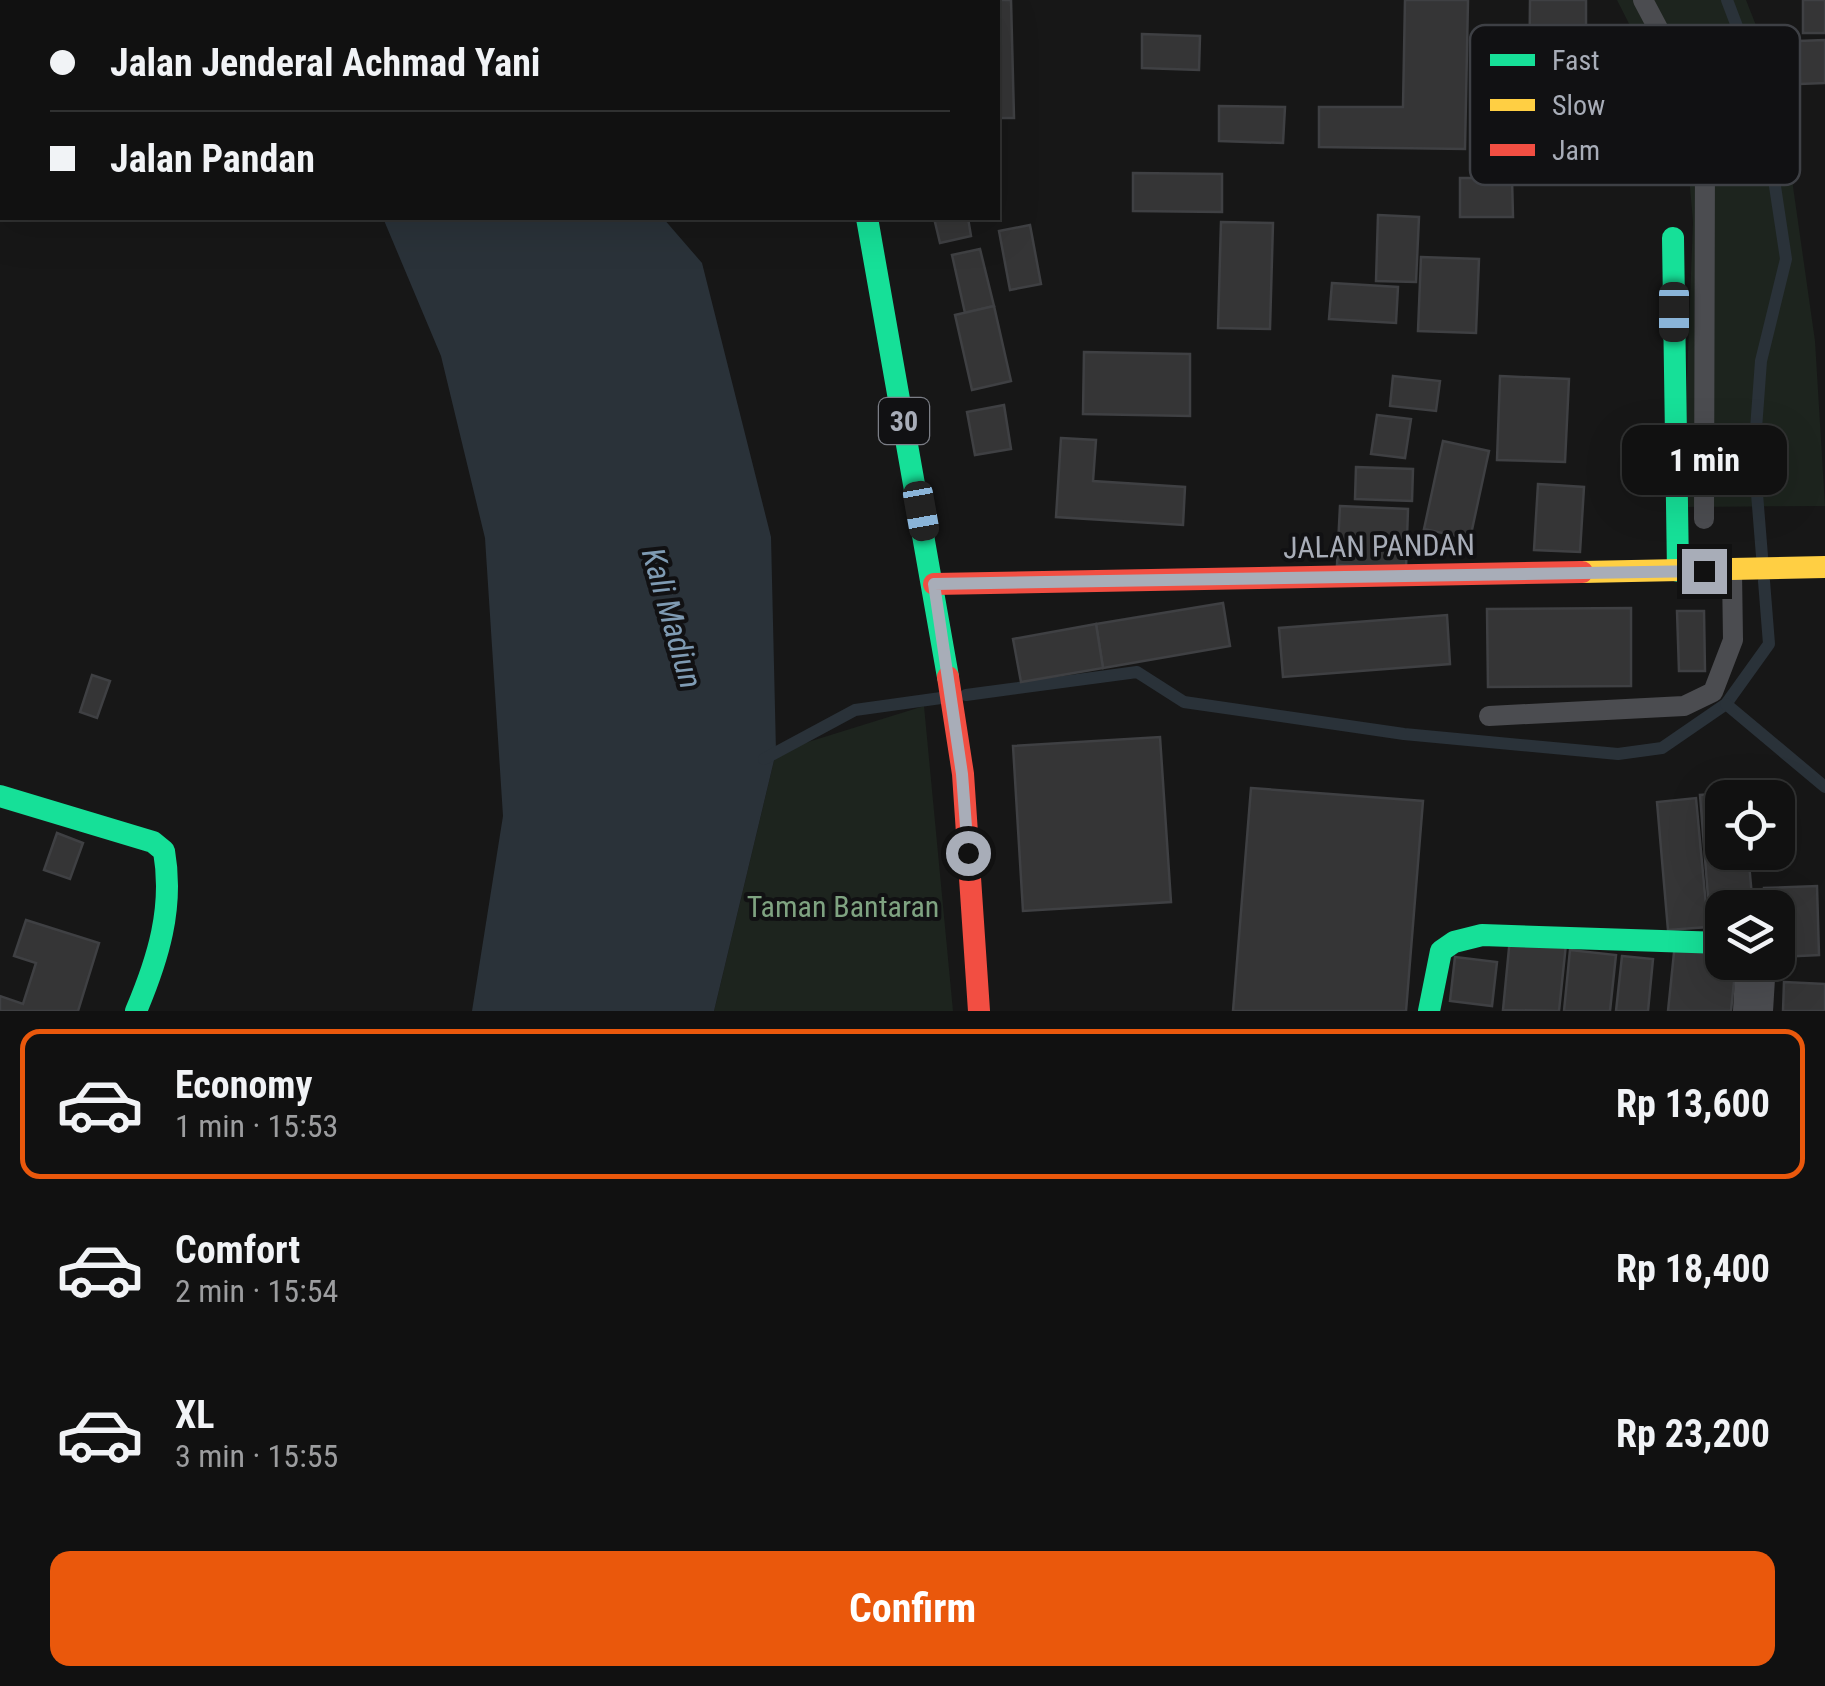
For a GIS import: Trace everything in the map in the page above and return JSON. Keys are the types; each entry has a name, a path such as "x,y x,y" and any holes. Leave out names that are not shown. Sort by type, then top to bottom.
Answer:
{"main road":[{"name":"30","path":"867,220 934,584 962,774 979,1011"},
{"path":"1673,238 1678,571"},
{"name":"JALAN PANDAN","path":"934,584 1678,571 1704,552 1744,570 1818,568"},
{"path":"0,796 154,842 164,851 168,894 156,966 136,1011"},
{"path":"1429,1011 1441,951 1454,942 1482,934 1705,942"}],"street":[{"path":"1753,1011 1755,980"}],"lane":[{"path":"1643,0 1656,25"},
{"path":"1704,552 1705,185"},
{"path":"1489,716 1684,706 1714,692 1732,640 1744,570"}],"green space":[{"path":"1617,0 1746,0 1756,25 1630,25"},
{"path":"1690,185 1793,185 1815,341 1825,506 1682,507 1693,222"},
{"name":"Taman Bantaran","path":"924,706 953,1011 714,1011 776,752"}],"water":[{"name":"Kali Madiun","path":"384,220 665,220 702,263 771,537 776,752 714,1011 472,1011 503,816 485,538 441,356"}],"building":[{"path":"1000,0 1011,0 1014,118 1000,118"},
{"path":"1405,0 1468,0 1465,149 1319,147 1319,107 1403,107"},
{"path":"1530,0 1586,0 1586,25 1530,25"},
{"path":"1803,0 1825,0 1825,33 1803,33"},
{"path":"1142,34 1200,36 1199,70 1142,68"},
{"path":"1825,40 1825,83 1800,84 1800,41"},
{"path":"1219,106 1285,107 1283,143 1219,141"},
{"path":"1133,173 1222,174 1222,212 1133,211"},
{"path":"1460,178 1470,178 1470,185 1512,185 1513,217 1460,217"},
{"path":"1378,215 1419,217 1416,282 1376,281"},
{"path":"934,220 968,220 971,236 940,243"},
{"path":"1221,222 1273,223 1270,329 1218,328"},
{"path":"1030,225 1041,284 1010,290 999,231"},
{"path":"980,249 994,306 965,313 952,255"},
{"path":"1421,257 1479,259 1476,333 1418,331"},
{"path":"1332,283 1398,287 1396,323 1329,319"},
{"path":"994,306 1011,381 972,390 955,315"},
{"path":"1084,352 1190,354 1190,416 1083,414"},
{"path":"1393,376 1440,381 1436,411 1390,406"},
{"path":"1500,376 1569,379 1565,462 1497,460"},
{"path":"1004,405 1011,449 975,455 967,412"},
{"path":"1377,415 1411,419 1405,458 1371,454"},
{"path":"1061,438 1096,440 1093,481 1185,487 1183,525 1056,517"},
{"path":"1443,441 1489,451 1470,539 1424,529"},
{"path":"1356,467 1413,469 1412,501 1355,499"},
{"path":"1538,484 1584,487 1580,552 1534,550"},
{"path":"1340,506 1408,509 1406,568 1337,565"},
{"path":"1223,603 1230,646 1103,668 1096,624"},
{"path":"1631,608 1631,686 1488,687 1487,609"},
{"path":"1677,611 1704,611 1705,671 1679,671"},
{"path":"1447,615 1450,664 1283,677 1279,628"},
{"path":"1096,624 1103,668 1021,682 1013,639"},
{"path":"92,675 110,681 97,718 80,712"},
{"path":"1160,737 1171,902 1023,911 1013,746"},
{"path":"1251,788 1423,801 1406,1011 1233,1011"},
{"path":"1700,795 1705,795 1705,859"},
{"path":"1696,798 1705,927 1668,930 1657,802"},
{"path":"57,833 83,843 70,879 44,870"},
{"path":"1706,870 1750,870 1751,890 1707,890"},
{"path":"1817,886 1819,955 1795,956 1795,890 1764,888"},
{"path":"26,920 99,943 78,1011 0,1011 0,996 23,1004 36,963 14,956"},
{"path":"1510,938 1566,944 1559,1011 1503,1010"},
{"path":"1675,943 1705,952 1705,980 1734,980 1731,1011 1668,1011"},
{"path":"1570,950 1616,955 1610,1011 1564,1011"},
{"path":"1622,956 1653,959 1648,1011 1616,1011"},
{"path":"1455,957 1497,962 1492,1006 1450,1001"},
{"path":"1784,982 1825,984 1825,1011 1783,1011"}],"waterway":[{"path":"1727,0 1736,25"},
{"path":"1762,556 1754,456 1761,361 1786,259 1775,185"},
{"path":"966,695 1137,672 1184,702 1404,734 1618,754 1662,748 1726,704 1769,644 1764,581"},
{"path":"764,759 855,710 941,698"},
{"path":"1726,704 1825,787"}],"traffic: fast":[{"path":"867,220 948,677"},
{"path":"1673,238 1678,571"},
{"path":"0,796 153,842 164,851 167,893 162,933 136,1011"},
{"path":"1429,1011 1441,951 1454,942 1482,935 1705,942"}],"traffic: slow":[{"path":"1582,572 1825,567"}],"traffic: jam":[{"path":"934,584 1582,572"},
{"path":"948,677 963,774 979,1011"}],"route":[{"path":"968,853 962,774 934,584 1704,571"}]}
